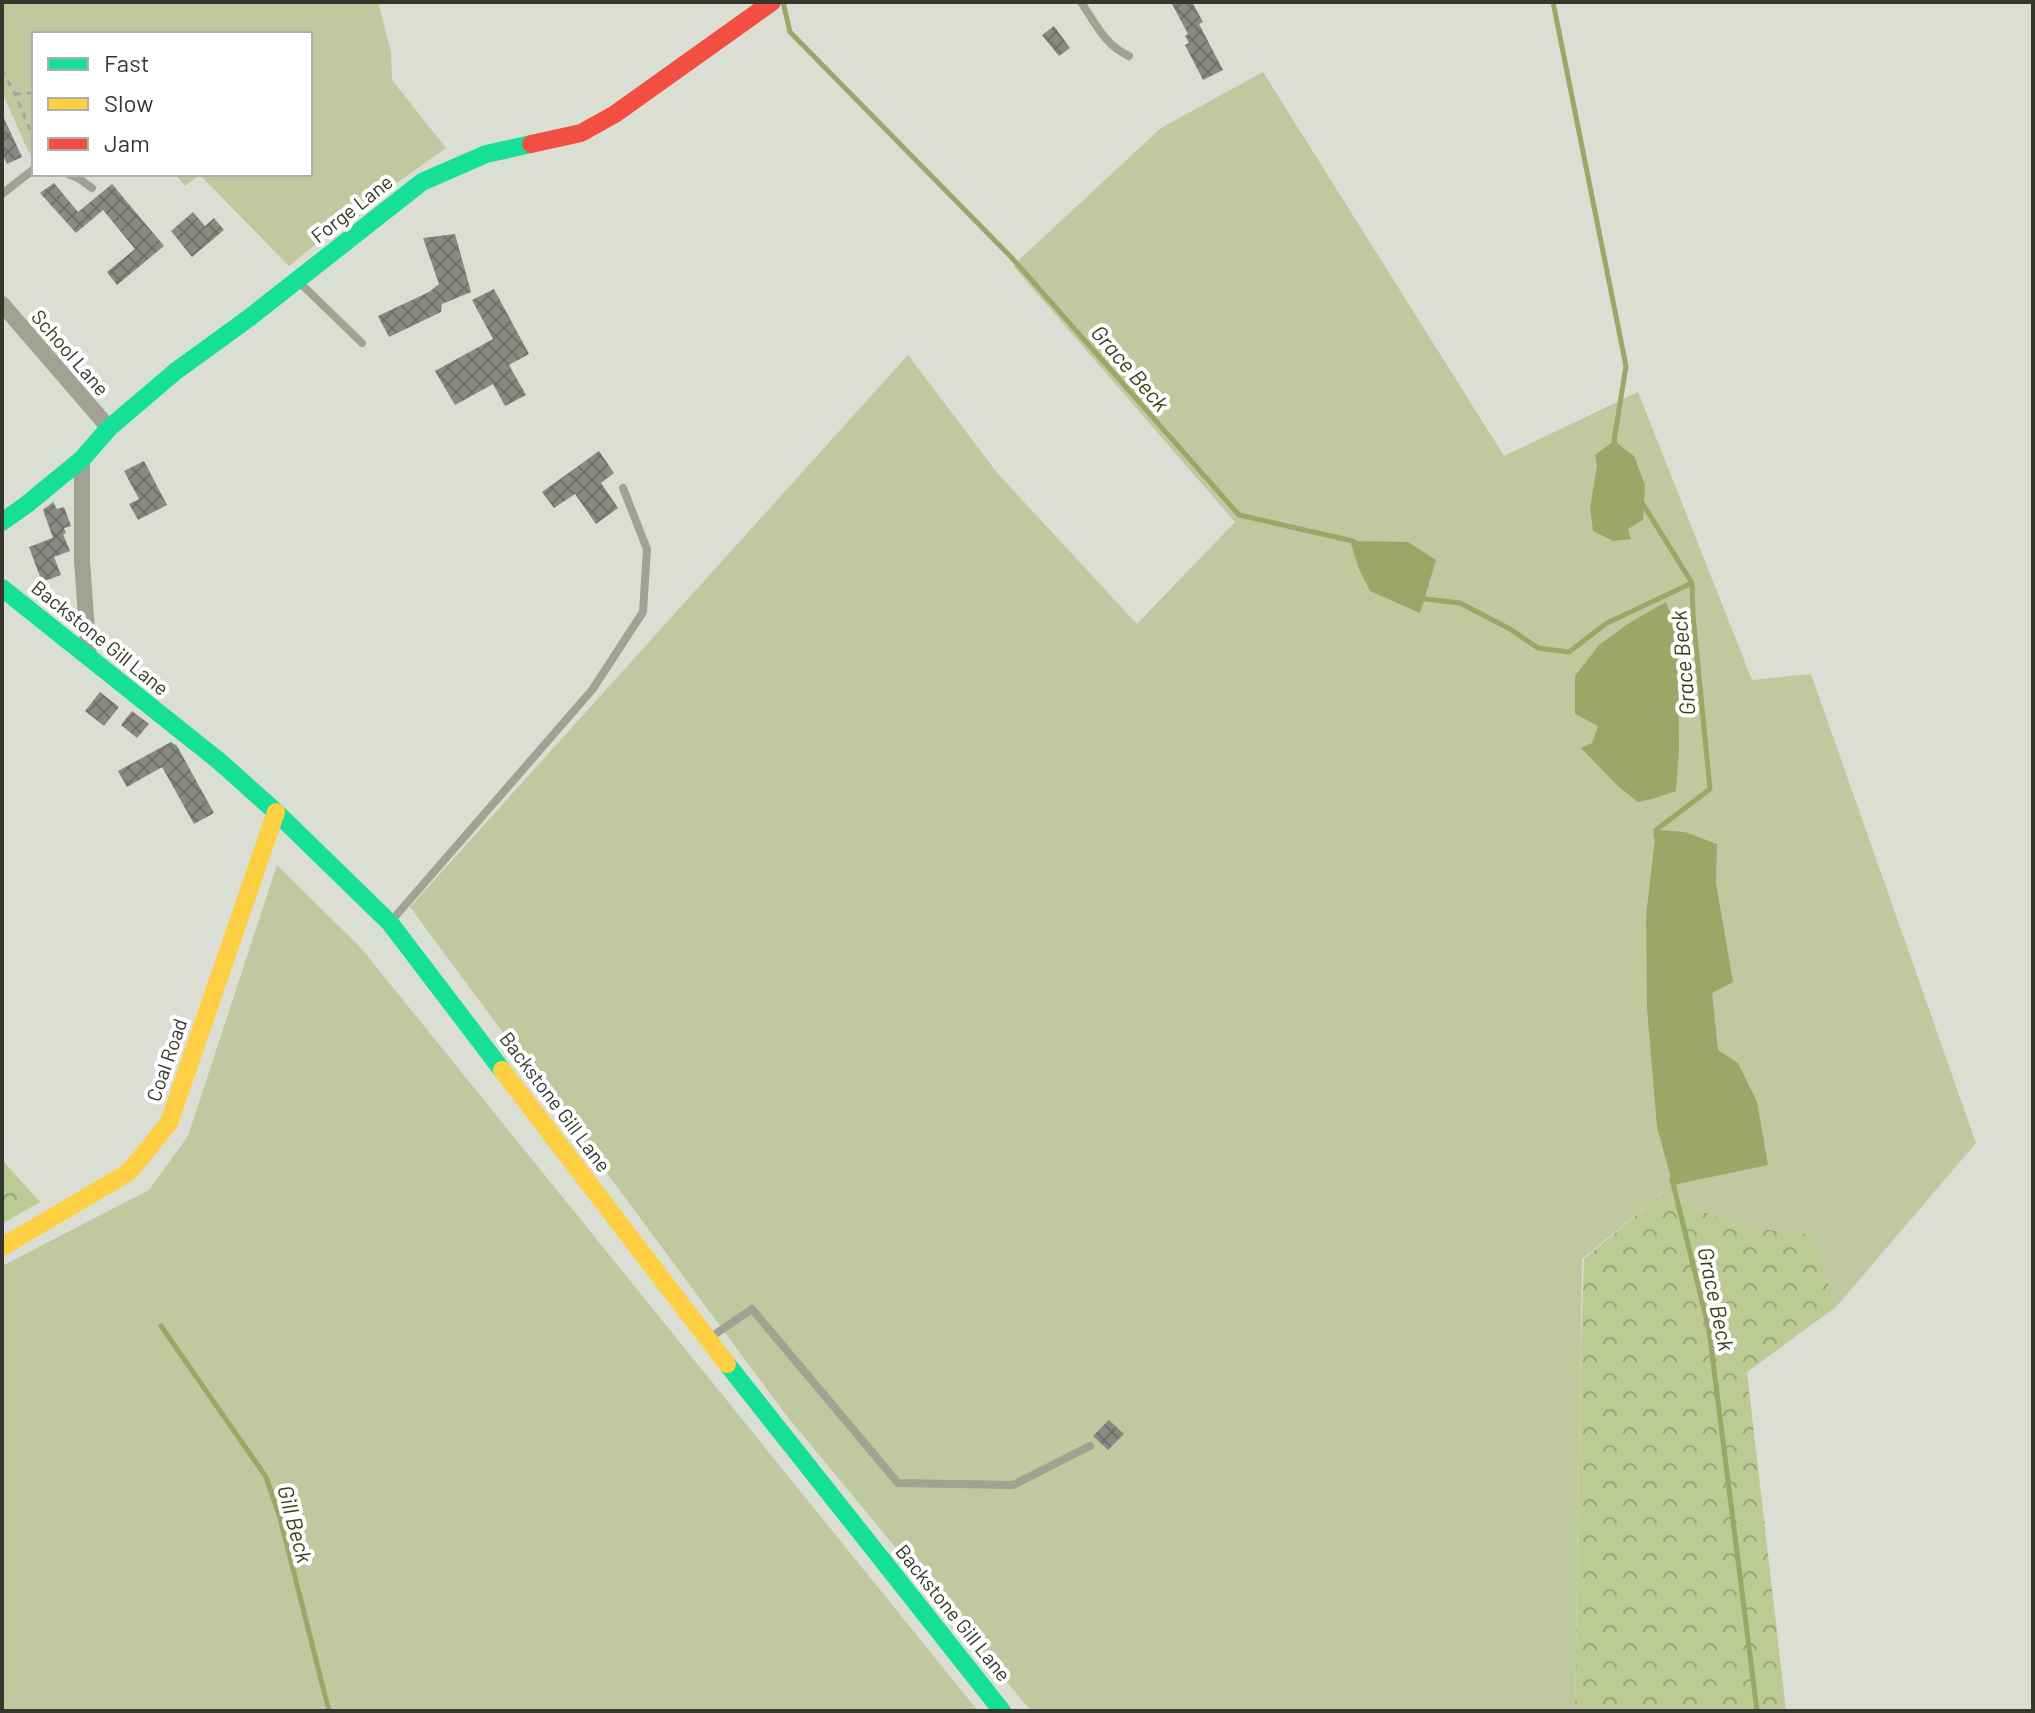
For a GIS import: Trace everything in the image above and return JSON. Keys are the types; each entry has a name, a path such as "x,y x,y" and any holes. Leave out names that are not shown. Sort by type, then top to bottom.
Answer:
{"street":[{"name":"Forge Lane","path":"2,522 82,459 109,428 176,371 249,318 422,182 486,154 581,133 615,114 771,2"},
{"name":"School Lane","path":"2,304 109,428"},
{"path":"82,459 82,561 89,658"},
{"name":"Backstone Gill Lane","path":"2,588 219,761 390,923 707,1339 1002,1711"},
{"name":"Coal Road","path":"2,1247 129,1172 169,1123 276,812"}],"lane":[{"path":"1081,2 1101,34 1115,49 1129,56"},
{"path":"2,194 32,171"},
{"path":"73,176 92,188"},
{"path":"297,280 362,343"},
{"path":"390,923 592,690 643,612 647,549 623,488"},
{"path":"707,1339 752,1309 898,1483 1013,1485 1090,1446"}],"path":[{"path":"2,70 32,134"},
{"path":"15,94 32,93"}],"shaded area":[{"path":"2,2 378,2 391,52 392,80 446,148 349,217 289,266 201,176 312,176 312,32 32,32 32,152 29,153 2,92"},
{"path":"1263,72 1504,456 1638,392 1752,680 1811,674 1976,1143 1836,1307 1813,1235 1736,1226 1663,1193 1582,1259 1575,1711 1031,1711 786,1415 410,907 908,355 998,474 1137,624 1235,522 1014,267 1161,128"},
{"path":"177,176 199,176 185,186"},
{"path":"1614,441 1634,456 1645,485 1643,520 1628,529 1631,539 1613,541 1593,531 1590,508 1597,466 1595,455"},
{"path":"1353,541 1408,542 1436,560 1420,613 1370,591 1359,569 1351,544"},
{"path":"1666,602 1678,633 1679,749 1676,791 1638,802 1581,748 1592,743 1598,726 1575,714 1575,676 1599,645"},
{"path":"1656,830 1685,832 1717,844 1716,883 1733,982 1712,993 1718,1050 1738,1063 1757,1102 1768,1165 1673,1185 1657,1127 1647,1008 1646,916"},
{"path":"277,865 361,948 978,1711 2,1711 2,1266 149,1190 188,1136"}],"green space":[{"path":"2,1160 40,1202 2,1224"},
{"path":"1663,1193 1736,1226 1813,1235 1836,1307 1747,1372 1786,1711 1575,1711 1584,1259"}],"building":[{"path":"1171,2 1192,2 1203,22 1199,24 1223,70 1203,80 1185,45 1189,43 1185,36 1188,34"},
{"path":"1054,26 1070,48 1059,56 1042,35"},
{"path":"2,114 22,157 7,164 2,153"},
{"path":"54,183 78,212 112,184 164,246 117,285 107,272 135,249 103,210 76,233 40,193"},
{"path":"193,212 205,226 214,218 224,230 192,257 171,231"},
{"path":"455,234 471,292 442,304 441,312 389,337 378,316 429,292 439,284 423,238"},
{"path":"494,289 529,354 509,365 526,395 505,406 493,384 455,405 435,371 493,339 472,300"},
{"path":"599,451 614,473 601,483 618,508 596,524 575,494 554,508 542,492"},
{"path":"144,461 167,505 138,520 129,504 139,499 124,471"},
{"path":"53,502 57,509 64,507 71,526 64,528 66,533 53,538 43,510"},
{"path":"63,534 70,551 54,557 61,575 42,582 29,547"},
{"path":"100,692 119,707 104,726 85,711"},
{"path":"132,711 149,724 137,738 121,725"},
{"path":"171,742 177,746 214,813 194,824 162,767 127,787 118,771"},
{"path":"1109,1420 1124,1434 1108,1450 1093,1436"}],"waterway":[{"name":"Grace Beck","path":"783,2 790,32 1012,258 1239,515 1357,544"},
{"path":"1553,2 1626,366 1614,441 1616,445"},
{"name":"Grace Beck","path":"1641,501 1692,583 1710,789 1656,830 1656,837"},
{"name":"Grace Beck","path":"1421,596 1460,603 1510,629 1538,648 1569,652 1607,623 1692,583"},
{"name":"Grace Beck","path":"1672,1179 1709,1330 1757,1711"},
{"name":"Gill Beck","path":"161,1326 266,1477 280,1518 329,1711"}],"traffic: fast":[{"path":"2,522 82,459 109,428 176,371 249,318 422,182 486,154 531,144"},
{"path":"2,588 219,761 276,812 390,923 502,1070"},
{"path":"727,1364 1002,1711"}],"traffic: slow":[{"path":"2,1247 129,1172 169,1123 276,812"},
{"path":"502,1070 727,1364"}],"traffic: jam":[{"path":"531,144 581,133 615,114 772,2"}]}
